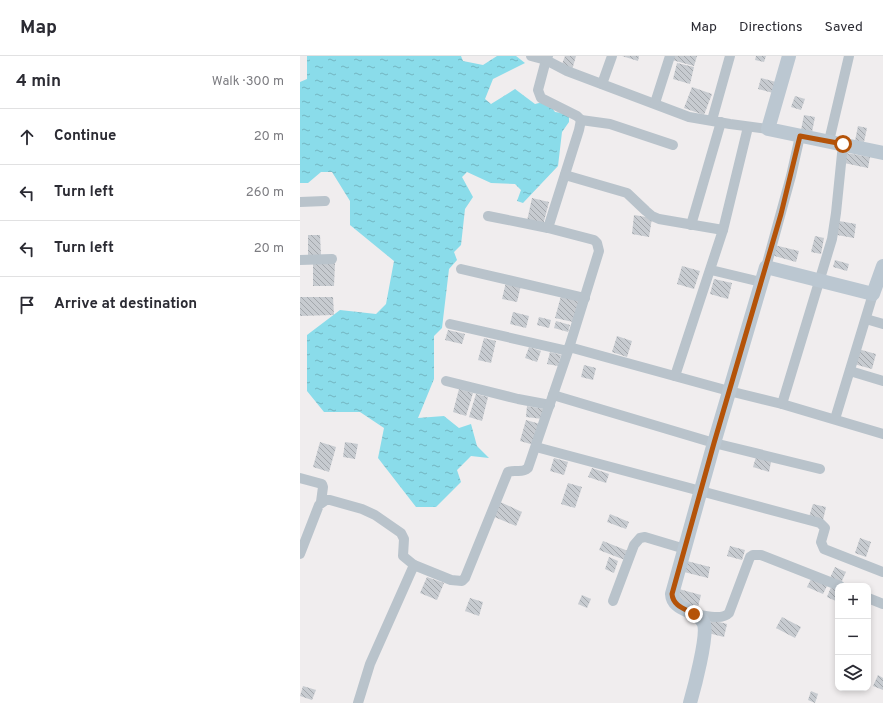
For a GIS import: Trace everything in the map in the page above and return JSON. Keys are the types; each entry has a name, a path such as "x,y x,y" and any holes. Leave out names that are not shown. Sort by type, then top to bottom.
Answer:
{"street":[{"path":"531,56 547,58 567,71 690,117 768,129 883,152"},
{"path":"602,84 612,56"},
{"path":"655,103 670,56"},
{"path":"691,225 730,56"},
{"path":"768,129 789,56"},
{"path":"782,404 834,227 836,142 849,56"},
{"path":"547,58 538,90 541,98 577,116 581,120 610,124 673,145"},
{"path":"548,228 566,174 581,120"},
{"path":"675,376 723,230 748,127"},
{"path":"690,703 705,629 701,619 676,604 672,599 672,594 714,443 766,267 791,176 800,136"},
{"path":"566,174 628,193 652,216 668,221 723,230"},
{"path":"300,202 325,201"},
{"path":"321,502 326,500 339,502 362,509 375,515 404,536 403,556 414,565 451,580 462,581 465,578 505,476 512,470 520,472 525,471 528,468 552,400 599,251 598,242 594,240 548,228 488,216"},
{"path":"300,260 332,259"},
{"path":"835,419 883,266"},
{"path":"766,267 873,294"},
{"path":"461,269 585,298"},
{"path":"711,270 761,282"},
{"path":"866,319 883,324"},
{"path":"450,324 568,349 675,376 729,392 782,404 883,434"},
{"path":"850,371 883,381"},
{"path":"446,381 518,399 552,400 820,470"},
{"path":"536,447 820,523 825,528 821,542 824,549 883,572"},
{"path":"300,478 322,484 323,487 321,502 300,554"},
{"path":"613,601 634,545 640,538 685,549"},
{"path":"694,614 721,617 726,616 729,613 752,555 760,555 835,584"},
{"path":"358,703 374,656 414,565"},
{"path":"871,599 883,604"}],"water":[{"path":"307,56 461,56 463,61 483,65 497,56 516,56 525,63 493,79 485,99 491,104 515,89 535,104 547,101 555,112 569,114 569,122 562,132 558,166 523,203 517,201 521,190 515,184 491,183 467,172 462,177 473,197 465,209 461,245 454,252 457,260 449,269 442,328 434,336 434,379 418,418 444,416 459,428 471,424 477,446 489,458 471,456 457,470 461,482 436,507 416,507 378,458 384,428 360,412 324,412 307,391 307,335 340,310 376,314 386,304 394,261 350,225 350,201 332,172 321,172 308,183 300,183 300,82 307,79"}],"building":[{"path":"565,56 576,56 572,70 561,67"},
{"path":"622,56 639,56 638,61"},
{"path":"673,56 697,56 694,66 672,60"},
{"path":"756,56 766,56 764,62 755,60"},
{"path":"677,63 694,67 690,84 673,79"},
{"path":"761,78 776,82 773,93 758,89"},
{"path":"692,87 712,94 704,115 684,108"},
{"path":"795,96 805,99 801,110 791,107"},
{"path":"804,115 815,117 812,132 801,130"},
{"path":"858,126 867,128 864,142 855,141"},
{"path":"846,153 870,157 868,168 844,163"},
{"path":"532,198 549,202 543,225 527,221"},
{"path":"634,215 652,218 649,237 632,234"},
{"path":"839,221 856,224 854,238 837,235"},
{"path":"308,235 320,235 321,255 308,255"},
{"path":"815,236 824,238 821,254 811,252"},
{"path":"774,245 799,251 796,262 771,255"},
{"path":"835,260 849,264 847,271 833,267"},
{"path":"313,263 335,263 334,286 313,286"},
{"path":"682,266 700,271 694,289 677,284"},
{"path":"714,279 732,283 728,299 710,294"},
{"path":"506,282 521,285 517,302 502,299"},
{"path":"561,296 579,301 573,322 555,318"},
{"path":"300,297 333,297 334,315 300,316"},
{"path":"513,312 529,316 526,328 510,324"},
{"path":"539,317 551,320 549,328 537,325"},
{"path":"556,321 570,325 568,332 554,328"},
{"path":"448,330 465,334 462,344 445,340"},
{"path":"617,336 632,341 627,357 612,352"},
{"path":"484,338 496,341 491,363 478,360"},
{"path":"529,347 541,351 537,362 525,358"},
{"path":"858,349 876,354 872,369 854,364"},
{"path":"550,352 561,355 558,366 547,364"},
{"path":"584,365 596,368 593,380 581,377"},
{"path":"459,389 473,393 466,416 453,412"},
{"path":"476,394 488,397 482,421 469,417"},
{"path":"527,406 544,409 543,419 526,417"},
{"path":"526,420 540,424 534,445 520,441"},
{"path":"320,442 336,447 329,472 313,467"},
{"path":"345,442 358,444 355,459 343,457"},
{"path":"756,457 771,462 769,472 753,467"},
{"path":"554,458 568,462 564,475 550,471"},
{"path":"592,468 609,474 606,483 588,477"},
{"path":"568,483 582,487 575,508 561,504"},
{"path":"498,501 522,512 516,526 492,516"},
{"path":"813,504 826,507 823,520 809,517"},
{"path":"610,514 629,522 626,529 607,522"},
{"path":"860,538 871,542 866,557 855,553"},
{"path":"603,541 628,551 625,560 599,550"},
{"path":"730,546 745,550 742,560 727,556"},
{"path":"609,557 618,561 614,573 605,569"},
{"path":"687,561 710,567 708,578 684,572"},
{"path":"835,567 846,572 841,583 830,578"},
{"path":"427,577 444,583 437,600 420,593"},
{"path":"812,577 828,584 823,594 807,587"},
{"path":"831,587 835,589 835,601 827,597"},
{"path":"679,589 701,595 698,607 676,601"},
{"path":"582,595 591,599 587,608 578,604"},
{"path":"470,598 483,602 479,616 465,611"},
{"path":"782,617 801,627 795,638 776,628"},
{"path":"711,620 727,624 724,637 708,633"},
{"path":"878,675 883,678 883,690 873,686"},
{"path":"303,686 316,690 312,700 300,696"},
{"path":"811,691 818,694 815,703 808,700"}],"route":[{"path":"694,614 676,604 672,599 672,594 743,340 781,214 800,136 843,144"}]}
